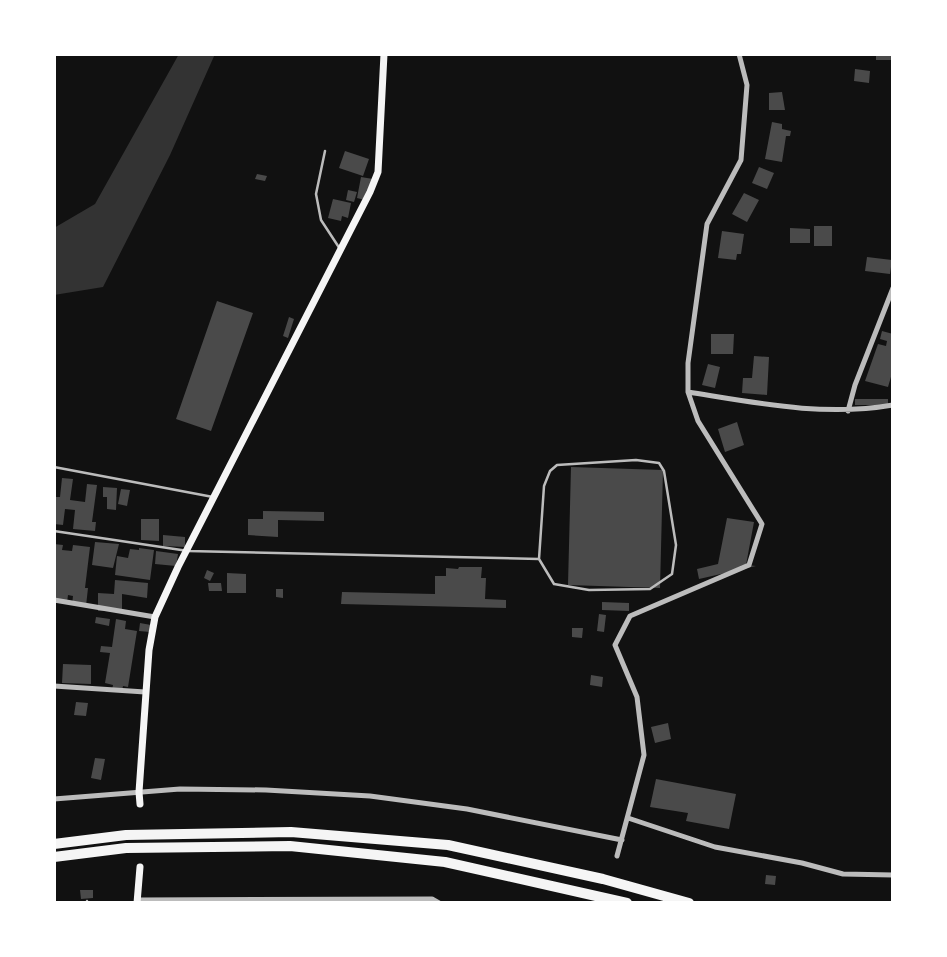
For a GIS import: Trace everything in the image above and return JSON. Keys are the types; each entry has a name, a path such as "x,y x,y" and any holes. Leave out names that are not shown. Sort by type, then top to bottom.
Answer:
{"highway":[{"path":"54,844 126,835 291,832 435,844 603,879 690,903"},
{"path":"54,858 126,848 290,846 445,862 627,903"}],"main road":[{"path":"141,804 139,792 145,692 155,617 378,172 384,54"},
{"path":"138,902 139,867"}],"street":[{"path":"617,856 644,755 637,698 615,645 629,616 749,565 762,524 698,422 688,392 688,363 707,224 741,160 747,85 739,54"},
{"path":"848,411 855,385 893,288"},
{"path":"688,392 814,411 848,411 893,405"},
{"path":"54,600 155,617"},
{"path":"54,686 145,692"},
{"path":"54,799 139,792 266,790 370,796 467,810 622,840"},
{"path":"628,818 715,847 802,863 843,874 893,875"},
{"path":"138,902 432,899 439,903"}],"lane":[{"path":"325,151 316,194 321,220 341,250"},
{"path":"636,460 659,463 664,471 676,545 672,574 650,589 589,590 554,584 539,559 544,486 550,471 557,465 636,460"},
{"path":"54,467 214,498"},
{"path":"54,531 188,551 539,559"}],"shaded area":[{"path":"179,54 215,54 170,155 103,287 54,295 54,228 95,204"}],"building":[{"path":"876,54 893,54 893,60 876,60"},
{"path":"855,69 870,71 869,83 854,81"},
{"path":"782,92 785,110 769,110 769,93"},
{"path":"772,122 782,124 782,129 791,131 790,136 786,136 782,162 765,159"},
{"path":"345,151 369,159 363,176 339,168"},
{"path":"759,167 774,173 767,189 752,183"},
{"path":"257,174 267,176 265,181 255,179"},
{"path":"361,177 373,179 369,201 357,198"},
{"path":"348,190 357,192 354,202 346,200"},
{"path":"744,193 759,200 747,222 732,214"},
{"path":"333,199 351,203 348,218 342,216 341,221 328,218"},
{"path":"814,226 832,226 832,246 814,246"},
{"path":"790,228 810,229 810,243 790,243"},
{"path":"722,231 744,234 741,254 737,254 736,260 718,258"},
{"path":"867,257 892,260 890,274 865,271"},
{"path":"217,301 253,313 211,431 176,419"},
{"path":"289,317 294,319 288,338 283,336"},
{"path":"882,331 893,334 893,370 888,387 865,381 878,344 886,346 887,341 880,339"},
{"path":"711,334 734,334 733,354 711,354"},
{"path":"754,356 769,357 767,395 742,393 743,378 752,378"},
{"path":"708,364 720,367 715,388 702,385"},
{"path":"855,399 888,399 888,405 855,405"},
{"path":"737,422 744,445 725,452 718,429"},
{"path":"571,467 663,470 660,588 568,585"},
{"path":"62,478 73,479 70,500 85,502 87,484 97,485 92,522 96,522 95,531 73,529 75,510 65,509 63,525 54,524 54,497 60,497"},
{"path":"103,487 117,488 116,510 107,509 107,497 103,497"},
{"path":"121,489 130,490 127,506 118,504"},
{"path":"263,511 324,512 324,521 278,520 278,537 248,535 248,519 263,519"},
{"path":"727,518 754,522 746,565 756,566 699,579 697,569 718,564"},
{"path":"141,519 159,519 159,541 141,540"},
{"path":"163,535 185,537 185,547 163,546"},
{"path":"95,542 119,544 113,568 92,565"},
{"path":"54,544 63,545 62,550 72,551 73,545 90,547 85,588 88,588 86,606 72,605 73,596 68,595 67,603 54,602"},
{"path":"130,549 154,550 150,580 115,575 117,556 128,558"},
{"path":"156,551 178,554 176,566 155,564"},
{"path":"482,567 481,578 486,578 485,599 506,600 506,608 341,604 342,592 435,594 435,576 446,576 446,568"},
{"path":"207,570 214,573 210,581 204,578"},
{"path":"227,573 246,574 246,593 227,593"},
{"path":"115,580 148,583 147,598 122,594 122,611 98,611 98,593 114,594"},
{"path":"208,583 221,583 222,591 209,591"},
{"path":"276,589 283,589 283,598 276,597"},
{"path":"602,602 629,603 629,611 602,610"},
{"path":"599,614 606,615 604,632 597,631"},
{"path":"96,617 110,619 109,626 95,623"},
{"path":"116,619 126,621 125,629 137,631 128,687 123,686 122,691 112,690 113,685 105,683 110,653 100,652 101,646 112,647"},
{"path":"140,623 151,625 150,632 139,631"},
{"path":"572,628 583,628 582,638 572,637"},
{"path":"63,664 91,665 91,684 62,683"},
{"path":"591,675 603,677 602,687 590,685"},
{"path":"76,702 88,703 86,716 74,715"},
{"path":"668,723 671,739 655,743 651,727"},
{"path":"95,758 105,759 101,780 91,778"},
{"path":"656,779 736,794 729,829 686,821 688,813 650,807"},
{"path":"766,875 776,876 775,885 765,884"},
{"path":"80,890 93,890 93,898 81,899"}]}
